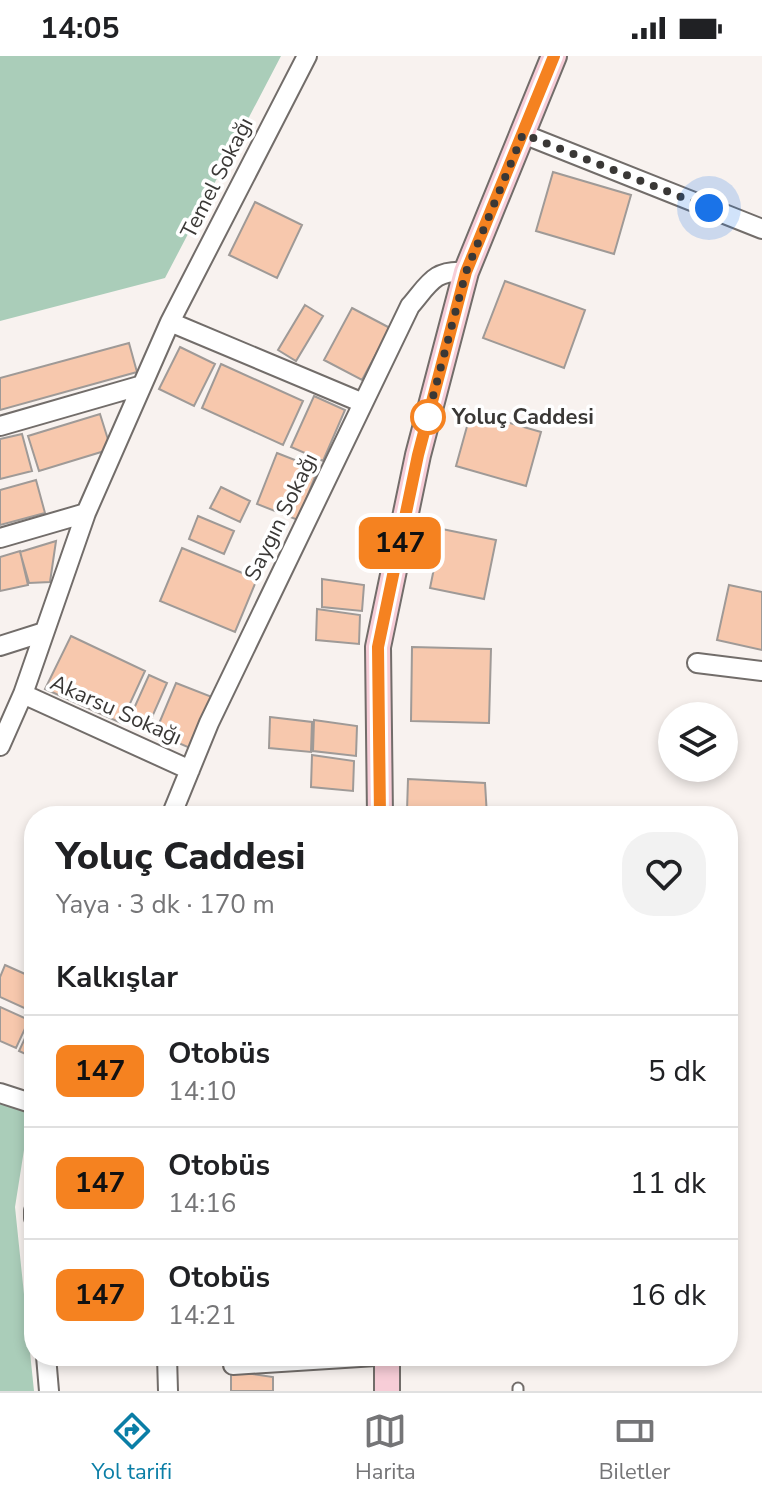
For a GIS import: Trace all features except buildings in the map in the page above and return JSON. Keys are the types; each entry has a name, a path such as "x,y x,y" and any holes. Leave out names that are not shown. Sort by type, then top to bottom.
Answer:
{"street":[{"name":"Temel Sokağı","path":"0,746 23,694 86,513 139,386 307,56"},
{"path":"380,806 378,647 418,455 466,272 554,56"},
{"path":"523,134 762,229"},
{"name":"Saygın Sokağı","path":"175,806 209,723 410,306 436,275 451,270 466,272"},
{"path":"170,322 363,403"},
{"path":"0,426 139,386"},
{"path":"0,538 86,513"},
{"path":"0,646 44,632"},
{"path":"697,663 762,671"},
{"name":"Akarsu Sokağı","path":"23,694 190,770"},
{"path":"0,1093 24,1101"},
{"path":"47,1366 49,1391"},
{"path":"167,1366 168,1391"},
{"path":"387,1366 387,1391"}],"green space":[{"path":"0,56 281,56 165,278 0,321"},
{"path":"0,1104 24,1110 24,1150 15,1207 24,1294 24,1366 31,1366 34,1391 0,1391"}],"bus line":[{"name":"147","path":"380,806 378,647 418,455 466,272 554,56"}],"place":[{"name":"Yoluç Caddesi","path":"428,417"}],"route":[{"path":"428,417 425,427 466,272 523,134 709,208"}]}
